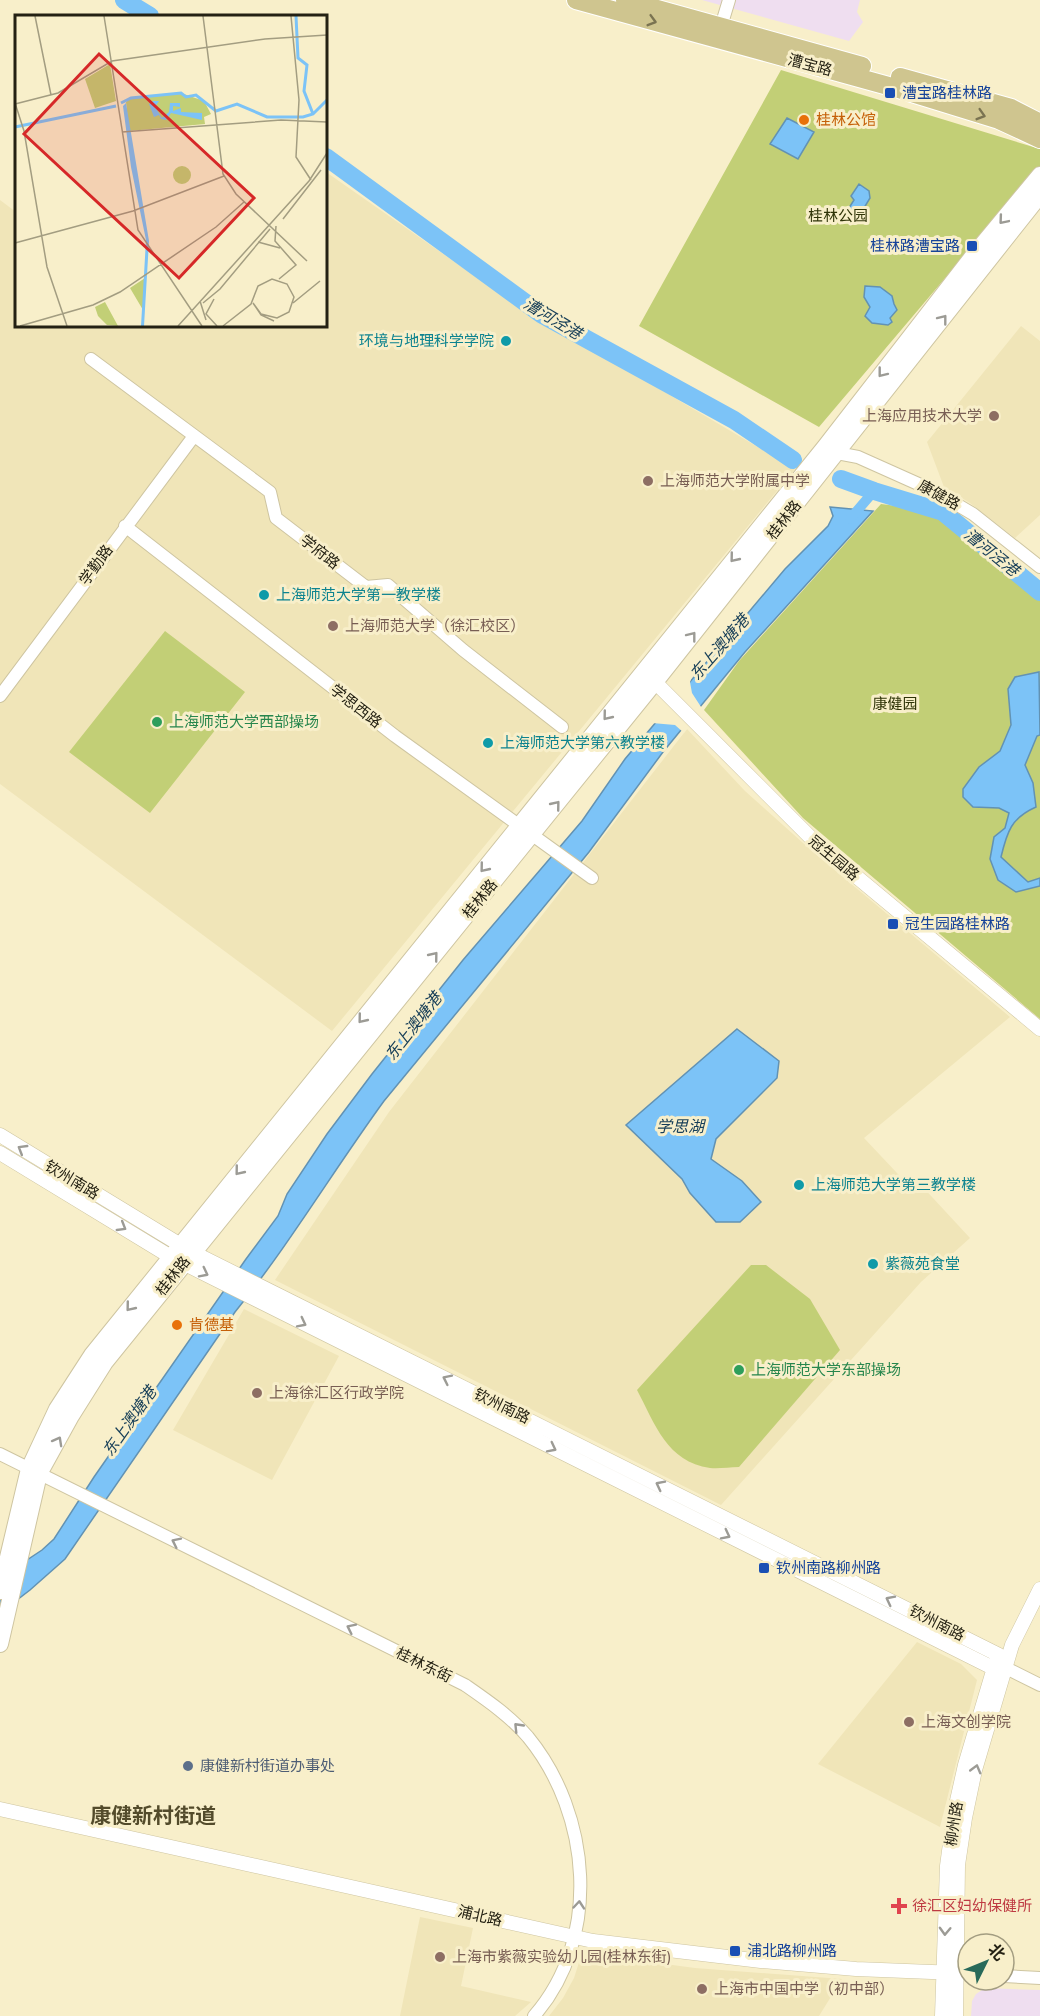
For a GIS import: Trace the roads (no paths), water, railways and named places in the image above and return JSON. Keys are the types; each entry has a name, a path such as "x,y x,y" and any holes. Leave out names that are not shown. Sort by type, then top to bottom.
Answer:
{"main road":[{"name":"漕宝路","path":"576,0 719,33 1011,108 1040,123"},
{"name":"漕宝路","path":"626,0 719,33 999,120 1040,139"},
{"name":"桂林路","path":"831,450 977,251 1040,175"},
{"name":"桂林路","path":"0,1644 14,1560 34,1471 105,1362 182,1254 831,450 1040,195"},
{"name":"桂林路","path":"0,1591 14,1560"}],"street":[{"path":"719,33 729,0"},
{"name":"学府路","path":"91,359 270,492 276,518 366,587 388,585 463,650 562,727"},
{"name":"学勤路","path":"0,696 194,436"},
{"name":"康健路","path":"831,450 858,457 934,491 973,514 1040,567"},
{"name":"学思西路","path":"125,526 395,736 588,875"},
{"name":"冠生园路","path":"649,676 816,843 1040,1029"},
{"name":"钦州南路","path":"0,1136 182,1254"},
{"name":"钦州南路","path":"0,1153 227,1277 262,1287 999,1655"},
{"name":"钦州南路","path":"227,1277 250,1296 999,1668 1040,1685"},
{"name":"桂林东街","path":"0,1454 465,1685 500,1708 528,1737 550,1768 566,1804 577,1843 581,1886 574,1937 558,1980 534,2016"},
{"name":"柳州路","path":"942,2016 956,1973 947,1866 954,1814 965,1765 999,1668 1040,1589"},
{"name":"柳州路","path":"999,1668 999,1655 1012,1645"},
{"name":"浦北路","path":"0,1809 593,1941 761,1961 856,1969 956,1973"},
{"path":"1016,1977 1040,1978"},
{"name":"柳州路","path":"956,1992 956,2016"}],"water":[{"path":"787,118 814,132 798,159 770,144"},
{"path":"859,184 869,191 870,198 855,223 841,213 849,208 854,200 851,196"},
{"path":"865,286 880,287 892,296 897,310 890,318 892,322 888,325 872,323 865,316 870,307 864,297"},
{"path":"830,507 873,511 745,652 663,752 589,852 384,1101 65,1559 0,1613 0,1578 42,1550 54,1539 94,1477 278,1216 287,1194 327,1134 372,1074 463,960 582,821 625,759 785,569 828,526 833,516"},
{"path":"1039,672 1040,735 1037,736 1025,765 1033,783 1036,807 1021,816 1011,827 1001,857 1028,882 1040,878 1040,886 1016,892 998,880 990,859 994,837 1005,828 1009,813 999,808 973,807 963,797 963,789 979,767 1000,751 1011,725 1008,689 1015,677"},
{"name":"学思湖","path":"737,1029 779,1061 777,1078 716,1139 711,1159 742,1181 761,1202 740,1222 716,1222 690,1193 682,1179 626,1125"}],"waterway":[{"name":"漕河泾港","path":"124,0 148,15"},
{"name":"漕河泾港","path":"327,158 541,314 734,420 793,460"},
{"name":"漕河泾港","path":"841,479 943,512 1040,592"},
{"name":"东上澳塘港","path":"850,519 874,491"}],"place":[{"name":"漕宝路桂林路","path":"890,93"},
{"name":"桂林公馆","path":"804,120"},
{"name":"桂林路漕宝路","path":"972,246"},
{"name":"环境与地理科学学院","path":"506,341"},
{"name":"上海应用技术大学","path":"994,416"},
{"name":"上海师范大学附属中学","path":"648,481"},
{"name":"上海师范大学第一教学楼","path":"264,595"},
{"name":"上海师范大学（徐汇校区）","path":"333,626"},
{"name":"上海师范大学西部操场","path":"157,722"},
{"name":"上海师范大学第六教学楼","path":"488,743"},
{"name":"冠生园路桂林路","path":"893,924"},
{"name":"上海师范大学第三教学楼","path":"799,1185"},
{"name":"紫薇苑食堂","path":"873,1264"},
{"name":"肯德基","path":"177,1325"},
{"name":"上海师范大学东部操场","path":"739,1370"},
{"name":"上海徐汇区行政学院","path":"257,1393"},
{"name":"钦州南路柳州路","path":"764,1568"},
{"name":"上海文创学院","path":"909,1722"},
{"name":"康健新村街道办事处","path":"188,1766"},
{"name":"徐汇区妇幼保健所","path":"899,1906"},
{"name":"浦北路柳州路","path":"735,1951"},
{"name":"上海市紫薇实验幼儿园(桂林东街)","path":"440,1957"},
{"name":"上海市中国中学（初中部）","path":"702,1989"}],"district":[{"name":"康健新村街道","path":"153,1816"}],"park label":[{"name":"桂林公园","path":"838,216"},
{"name":"康健园","path":"895,704"}]}
